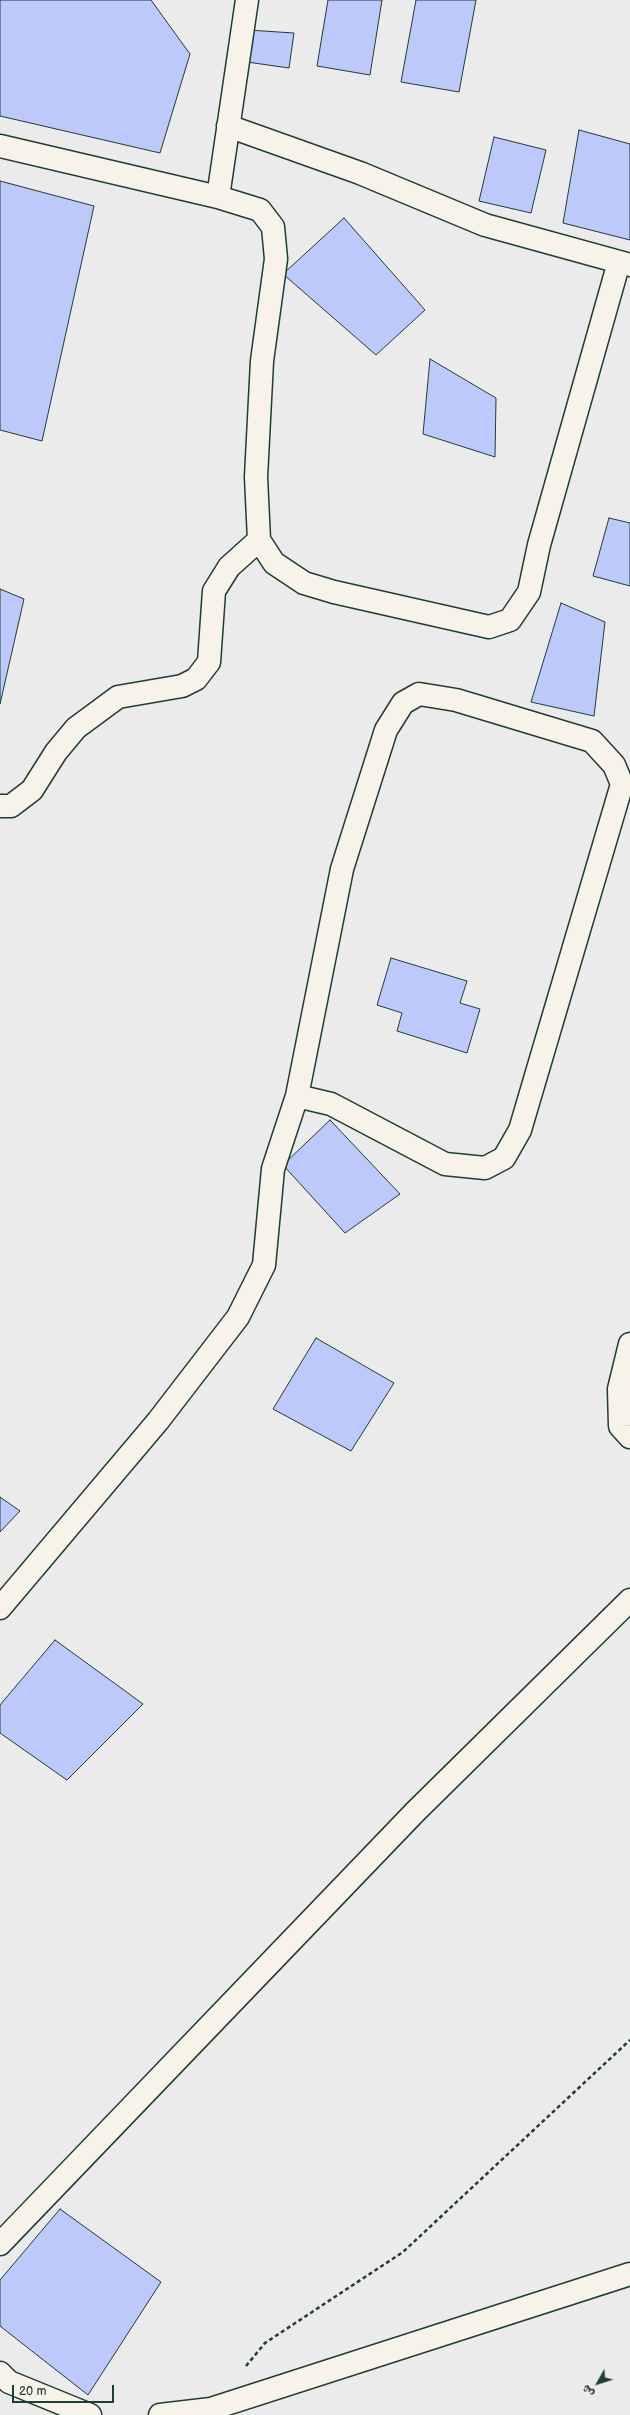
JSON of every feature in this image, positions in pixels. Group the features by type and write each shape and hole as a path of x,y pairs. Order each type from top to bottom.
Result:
{"street":[{"path":"218,197 247,0"},
{"path":"0,146 218,197 260,210 273,227 276,259 262,361 256,477 259,540 274,563 304,583 334,592 489,627 510,620 529,592 539,545 624,264 485,224 360,173 228,126"},
{"path":"0,806 12,806 32,790 56,752 76,728 118,697 182,686 196,679 209,662 214,591 229,567 259,540"},
{"path":"0,1608 158,1421 238,1317 264,1265 273,1169 297,1096 342,869 386,730 403,703 419,694 456,700 592,741 614,765 622,784 520,1130 504,1158 485,1168 445,1164 331,1104 297,1096"},
{"path":"630,1344 619,1389 620,1426 630,1437"},
{"path":"0,2244 415,1812 630,1600"},
{"path":"160,2415 211,2409 630,2274"},
{"path":"0,2374 9,2382 90,2415"}],"path":[{"path":"245,2367 265,2343 403,2252 630,2040"}],"building":[{"path":"0,0 151,0 190,54 160,153 0,116"},
{"path":"328,0 382,0 370,75 317,66"},
{"path":"416,0 476,0 459,92 401,82"},
{"path":"248,30 294,33 289,68 247,62"},
{"path":"579,130 630,144 630,240 563,223"},
{"path":"494,137 546,150 531,213 479,201"},
{"path":"0,181 94,206 42,441 0,430"},
{"path":"344,218 425,310 376,355 283,274"},
{"path":"430,359 496,398 495,457 423,434"},
{"path":"609,518 630,523 630,586 593,576"},
{"path":"0,589 24,599 0,704"},
{"path":"561,603 605,622 594,716 531,702"},
{"path":"391,958 467,981 460,1003 480,1009 467,1053 397,1031 402,1013 377,1005"},
{"path":"330,1120 400,1194 345,1233 283,1165"},
{"path":"316,1338 394,1383 351,1451 273,1409"},
{"path":"0,1497 20,1511 0,1532"},
{"path":"55,1640 143,1704 67,1780 0,1733 0,1705"},
{"path":"60,2209 161,2282 88,2395 0,2326 0,2280"}]}
